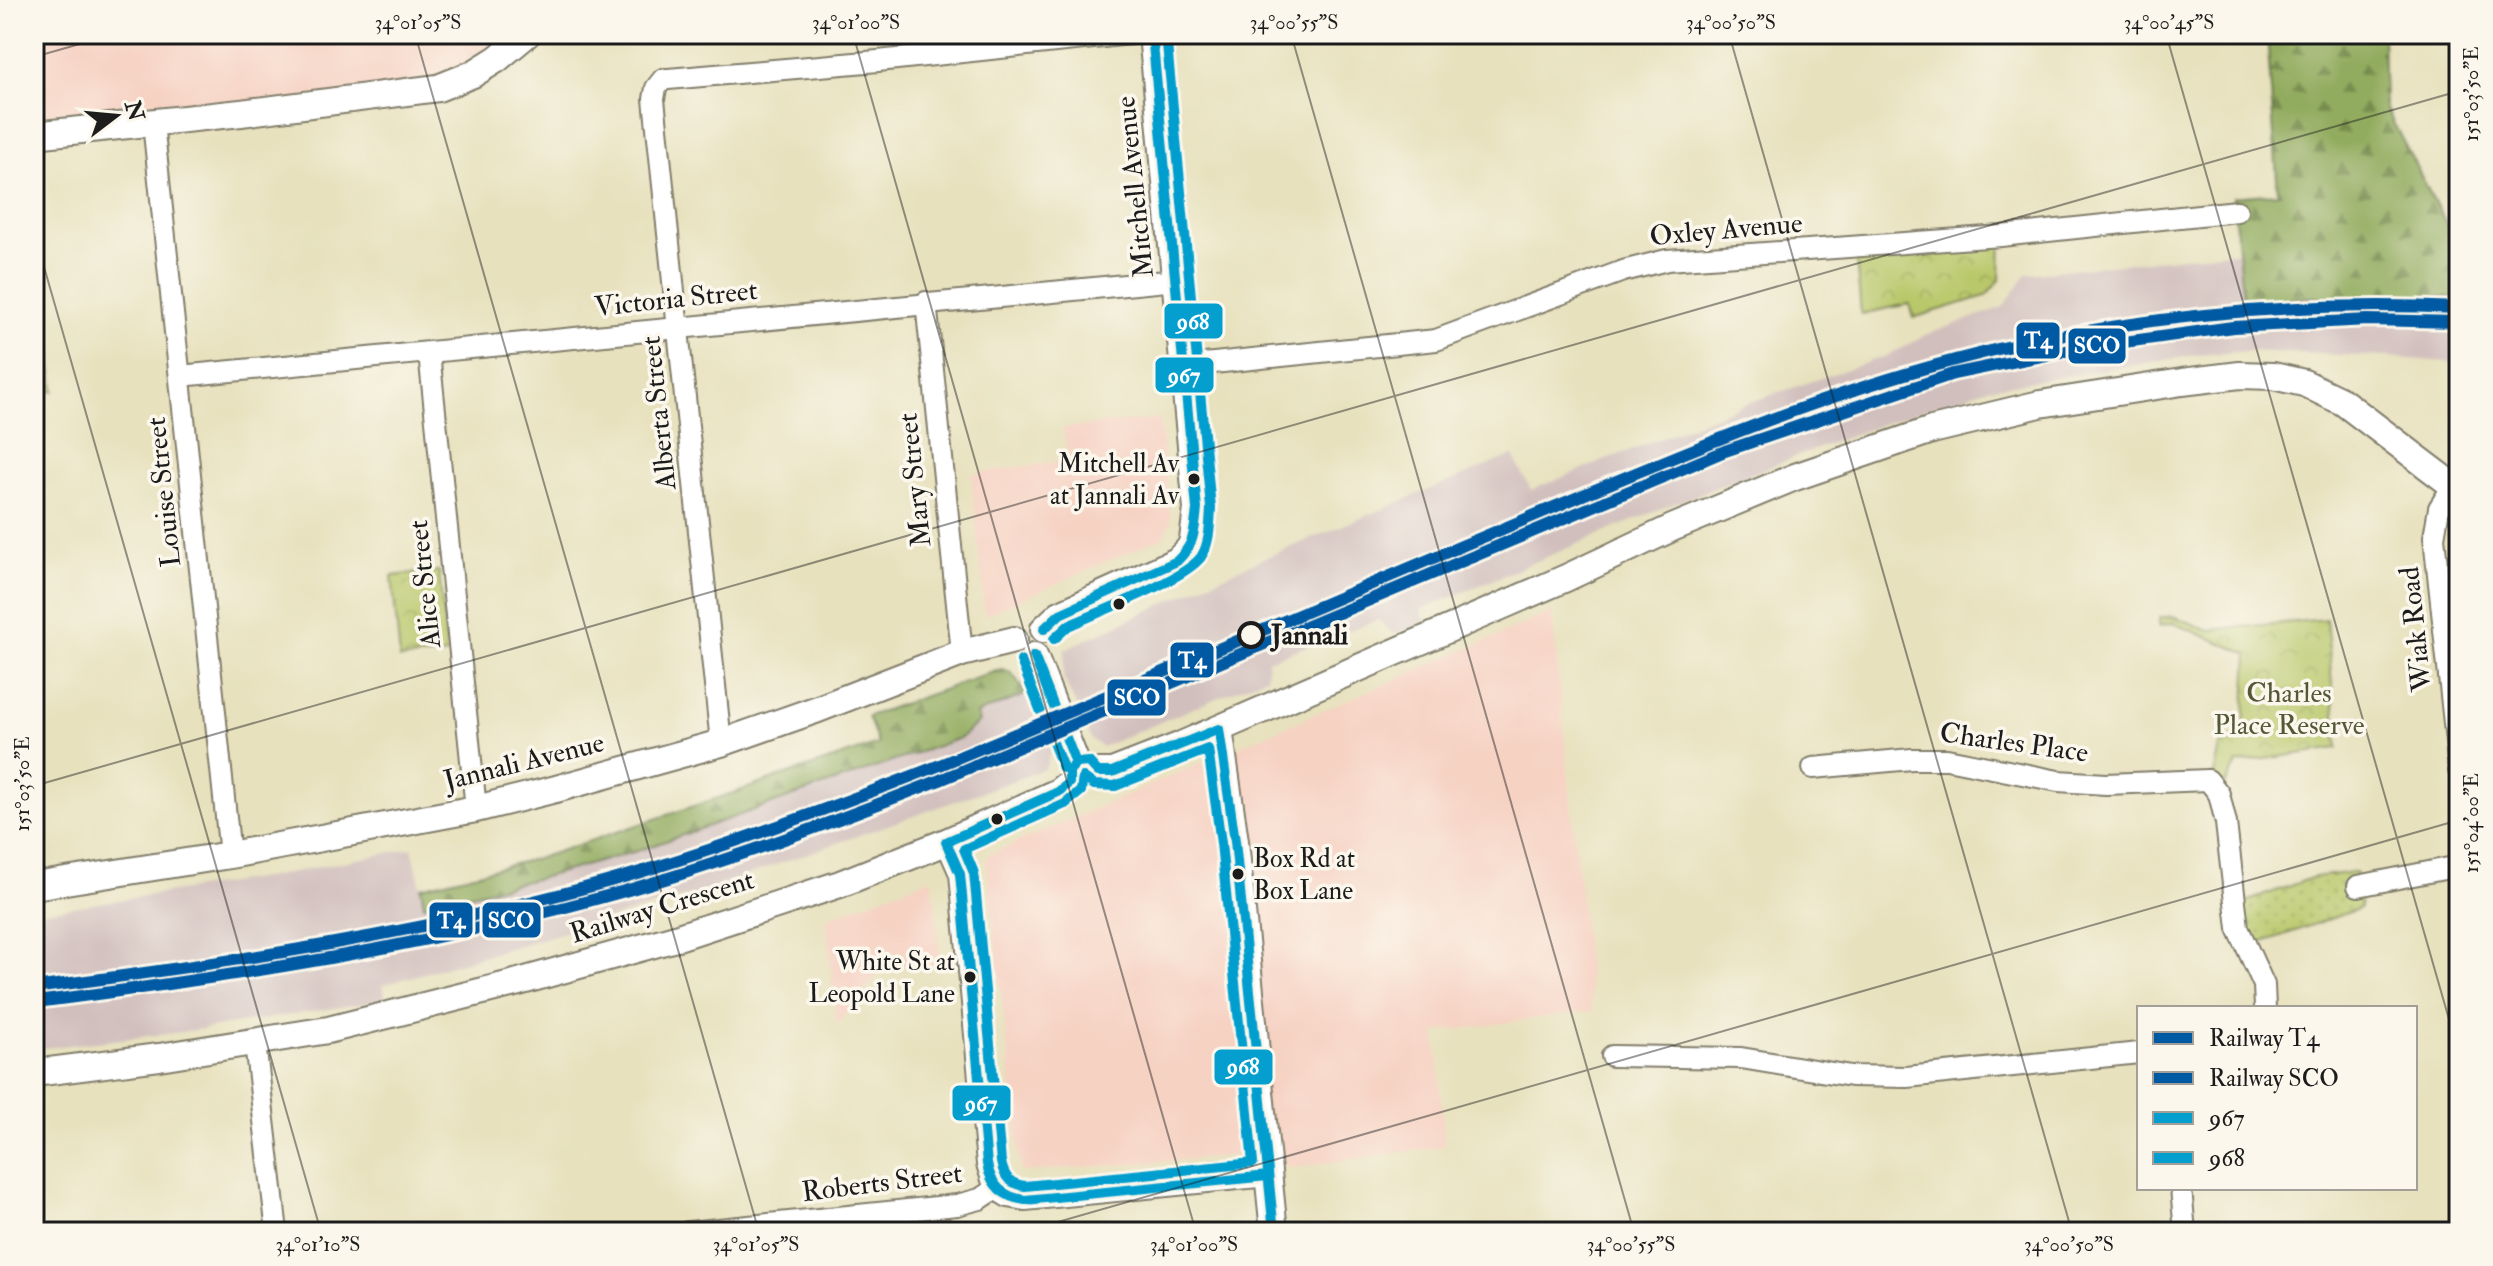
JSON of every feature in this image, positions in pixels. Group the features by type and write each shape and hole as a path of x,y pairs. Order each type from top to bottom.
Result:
{"street":[{"path":"34,135 438,88 473,74 527,34"},
{"name":"Alberta Street","path":"721,743 654,99 656,88 663,79 878,61 1131,34"},
{"name":"Mitchell Avenue","path":"1044,629 1060,614 1168,566 1190,548 1195,531 1197,509 1185,366 1152,34"},
{"name":"Louise Street","path":"153,123 230,855"},
{"name":"Oxley Avenue","path":"1185,366 1436,340 1623,271 1667,260 2001,236 2237,211"},
{"name":"Victoria Street","path":"180,376 1177,280"},
{"name":"Mary Street","path":"926,302 962,653"},
{"name":"Alice Street","path":"429,353 476,809"},
{"name":"Railway Crescent","path":"34,1073 255,1043 394,1015 672,939 840,884 946,842 1058,792 1078,766 1112,772 1219,729 1736,501 1873,448 1986,416 2089,394 2240,375 2273,376 2321,390 2343,402 2456,488"},
{"name":"Wiak Road","path":"2456,488 2439,508 2434,537 2459,770"},
{"name":"Jannali Avenue","path":"34,886 230,855 476,809 556,789 721,743 962,653 1024,648 1016,630 1024,624 1034,623 1044,629"},
{"path":"1024,648 1044,684 1078,766"},
{"path":"1219,729 1235,841 1274,1232"},
{"name":"Charles Place","path":"1813,768 1947,759 2058,781 2106,784 2208,780 2219,794 2226,823 2238,928 2264,985 2265,1006"},
{"path":"946,842 960,874 987,1164 995,1189"},
{"path":"2358,886 2459,866"},
{"path":"255,1043 277,1232"},
{"path":"1612,1056 1741,1058 1851,1076 1907,1077 2137,1053"},
{"name":"Roberts Street","path":"688,1232 957,1205 980,1199 995,1189 1008,1197 1025,1200 1268,1176"},
{"path":"2181,1190 2185,1232"}],"shaded area":[{"path":"34,34 530,34 473,74 34,135"},
{"path":"2334,241 2459,247 2459,363 2251,351 2196,355 1989,388 1874,427 1670,505 1421,610 1426,624 1394,634 1378,620 1268,660 1266,677 1102,747 1091,739 1063,677 1065,649 1250,564 1513,455 1531,490 1745,404 1889,355 1925,335 2003,307 2027,274"},
{"path":"1160,418 1171,521 1163,537 985,615 971,474 1068,460 1063,428"},
{"path":"1552,612 1592,1011 1436,1032 1445,1146 1295,1167 1233,1156 1021,1172 986,860 990,854"},
{"path":"996,670 1008,670 1015,677 1027,694 1052,748 1045,768 1026,776 691,895 383,985 386,1000 183,1032 34,1049 34,913 269,877 412,848 421,887 483,874 878,744 868,716"},
{"path":"932,878 941,962 882,969 836,1026 826,918"}],"green space":[{"path":"2267,34 2383,34 2385,107 2458,247 2459,297 2306,297 2243,302 2233,197 2278,193"},
{"path":"34,198 54,391 34,393"},
{"path":"2001,236 2000,280 1986,296 1913,318 1909,304 1861,314 1855,247"},
{"path":"439,571 447,654 400,659 392,576"},
{"name":"Charles Place Reserve","path":"2173,616 2209,630 2326,619 2338,748 2238,763 2219,794 2208,780 2215,772 2220,746 2244,728 2248,654 2173,623 2159,626 2159,618"},
{"path":"1002,669 1011,672 1027,694 976,714 979,722 960,738 637,851 424,905 421,887 542,857 878,744 868,716"},
{"path":"2355,872 2361,908 2246,948 2235,906 2314,877"}],"rail line":[{"name":"T4","path":"34,988 252,957 396,932 539,900 692,856 935,767 1710,443 1831,398 1955,360 2078,333 2205,315 2333,307 2459,308"},
{"name":"SCO","path":"36,1002 254,971 399,945 543,913 697,869 940,780 1725,451 1953,374 2081,348 2233,327 2368,320 2458,322"}],"transit line":[{"name":"967","path":"1044,629 1060,614 1177,561 1187,549 1194,531 1197,509 1152,34"},
{"name":"968","path":"1054,639 1068,626 1177,576 1201,557 1208,540 1211,508 1166,34"},
{"name":"967","path":"1034,656 1076,763"},
{"name":"968","path":"1021,661 1063,768"},
{"name":"967","path":"1268,1176 1025,1200 999,1189 987,1164 960,874 946,842 1058,792 1069,783 1069,771 1076,763 1089,762 1098,772 1112,772 1219,729 1235,841 1274,1232"},
{"name":"968","path":"1208,749 1221,843 1253,1163 1025,1186 1015,1184 1006,1176 1001,1162 974,873 964,849 1065,804 1081,791 1083,777 1094,785 1115,786 1208,749"}],"place":[{"name":"Mitchell Av at Jannali Av","path":"1194,479"},
{"name":"Jannali","path":"1251,635"},
{"name":"Box Rd at Box Lane","path":"1238,874"},
{"name":"White St at Leopold Lane","path":"970,977"}]}
